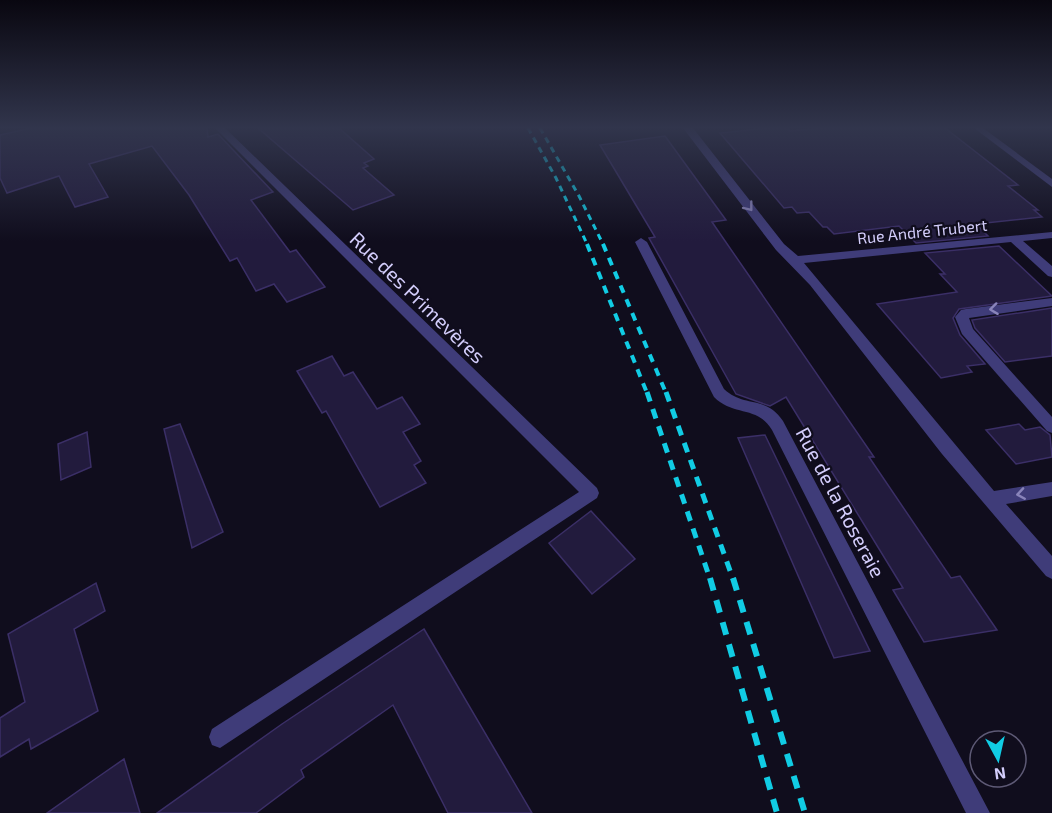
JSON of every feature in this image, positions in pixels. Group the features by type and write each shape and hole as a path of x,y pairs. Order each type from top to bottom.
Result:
{"street":[{"name":"Rue des Primevères","path":"220,737 591,493 259,166"},
{"path":"717,166 780,247 795,260 990,499 1052,570"},
{"path":"1028,166 1052,184"},
{"name":"Rue André Trubert","path":"795,260 1052,235"},
{"path":"1014,238 1052,273"},
{"name":"Rue de la Roseraie","path":"641,242 719,393 728,403 737,407 760,409 770,414 786,440 978,813"},
{"path":"1052,302 977,311 966,313 962,317 967,331 1052,427"},
{"path":"990,499 1052,489"}],"building":[{"path":"0,166 90,166 108,197 75,207 59,176 7,193 0,178"},
{"path":"167,166 248,166 273,192 251,200 290,252 296,250 325,287 287,302 274,284 256,291 237,258 230,261 189,195"},
{"path":"302,166 368,166 363,168 394,195 353,210"},
{"path":"613,166 687,166 726,220 712,222 874,457 869,457 951,578 960,576 997,630 924,642 893,590 903,588 786,397 770,406 736,394 649,238 655,237"},
{"path":"748,166 994,166 1018,185 1008,186 1038,210 1034,210 1042,217 976,224 988,236 916,243 899,226 834,234 827,227 823,227 809,212 797,213 792,207 784,208"},
{"path":"999,246 1052,296 959,309 953,318 960,335 985,364 967,366 972,372 941,378 877,304 957,292 940,274 945,274 925,253"},
{"path":"1052,308 1052,356 1005,362 975,328 972,320"},
{"path":"332,356 344,376 353,372 377,409 402,397 420,424 403,432 421,461 414,465 426,483 380,507 326,411 322,413 297,371"},
{"path":"180,424 223,532 192,548 164,429"},
{"path":"1019,424 1025,430 1040,427 1050,435 1052,457 1016,464 986,430"},
{"path":"87,432 91,467 61,480 58,444"},
{"path":"765,435 870,651 834,658 738,438"},
{"path":"591,511 635,559 592,594 549,543"},
{"path":"96,583 105,611 74,629 98,711 31,749 29,739 0,757 0,718 25,702 8,634"},
{"path":"424,629 532,813 448,813 393,705 301,770 304,777 256,813 157,813 282,724"},
{"path":"124,759 140,813 47,813 98,777"}],"railway":[{"path":"549,166 588,246"},
{"path":"562,166 603,244"},
{"path":"587,244 647,393"},
{"path":"603,244 666,393"},
{"path":"647,392 710,579"},
{"path":"666,392 733,579"},
{"path":"710,578 777,813"},
{"path":"733,578 805,813"}]}
